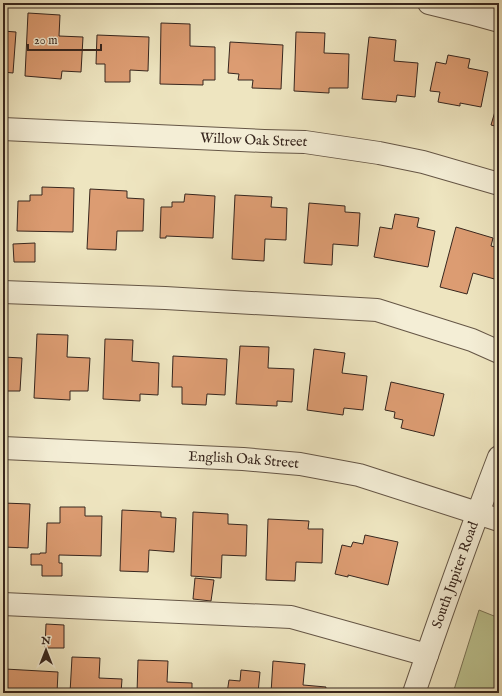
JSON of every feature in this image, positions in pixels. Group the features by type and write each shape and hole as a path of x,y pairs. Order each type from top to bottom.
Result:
{"street":[{"path":"429,3 499,21"},
{"name":"Willow Oak Street","path":"3,129 305,142 379,153 423,162 499,184"},
{"path":"3,292 165,298 377,310 472,340 499,352"},
{"name":"English Oak Street","path":"3,448 243,459 300,464 359,475 499,520"},
{"name":"South Jupiter Road","path":"414,693 499,457"},
{"path":"3,604 291,617 427,655"}],"green space":[{"path":"479,610 499,618 499,693 453,693"}],"building":[{"path":"28,13 60,15 59,36 83,37 81,72 62,71 61,79 25,76"},
{"path":"161,23 190,24 190,46 215,47 215,80 203,80 203,85 160,84"},
{"path":"3,31 16,32 13,73 3,72"},
{"path":"296,32 325,33 324,53 349,54 348,88 329,88 329,93 294,91"},
{"path":"97,35 149,37 148,71 130,70 130,82 105,82 105,64 96,64"},
{"path":"369,37 396,40 394,61 418,63 415,97 397,95 396,102 362,99"},
{"path":"230,42 283,45 281,89 252,88 253,80 238,80 239,74 228,73"},
{"path":"448,55 470,59 468,68 488,72 481,107 460,103 460,106 438,102 440,92 430,91 436,62 446,64"},
{"path":"499,98 499,127 491,125"},
{"path":"42,187 74,188 73,232 17,231 18,201 30,201 30,195 42,195"},
{"path":"90,189 127,191 127,198 144,199 143,231 117,231 116,250 87,249"},
{"path":"185,194 215,196 213,238 166,236 166,238 160,238 161,207 172,207 172,202 184,202"},
{"path":"235,195 272,197 271,207 287,208 286,240 265,239 264,261 232,259"},
{"path":"309,203 345,206 345,212 360,213 358,246 333,244 332,265 304,263"},
{"path":"395,214 419,218 417,227 435,231 428,267 374,257 380,227 392,229"},
{"path":"456,227 493,238 491,246 499,248 498,280 473,273 467,294 440,287"},
{"path":"35,243 35,262 14,262 13,244"},
{"path":"37,334 68,335 67,357 90,358 88,391 70,391 70,400 34,398"},
{"path":"105,339 133,340 132,361 159,363 158,395 140,394 140,401 103,399"},
{"path":"240,346 269,347 268,368 294,369 292,402 277,401 277,406 236,404"},
{"path":"314,349 345,353 342,373 367,376 363,410 344,408 343,415 307,410"},
{"path":"173,356 227,359 225,395 207,394 206,405 182,404 182,387 172,387"},
{"path":"3,357 22,358 20,391 3,391"},
{"path":"391,382 444,394 434,436 401,428 403,420 394,418 395,412 385,410"},
{"path":"3,503 30,504 28,548 3,547"},
{"path":"60,507 85,507 85,516 102,516 101,556 59,555 59,563 62,563 62,576 42,576 42,565 31,565 31,554 46,553 47,523 60,523"},
{"path":"122,510 161,512 161,517 176,518 174,552 149,550 148,572 120,571"},
{"path":"193,512 228,514 228,524 247,525 246,556 222,555 221,578 191,576"},
{"path":"268,519 309,521 308,529 323,529 322,563 296,562 295,581 266,580"},
{"path":"365,535 398,542 388,585 348,575 348,577 335,574 342,545 351,547 353,542 363,544"},
{"path":"195,578 214,580 211,601 193,599"},
{"path":"46,624 64,625 64,648 45,648"},
{"path":"72,657 100,658 99,678 122,679 121,693 70,693"},
{"path":"138,660 168,661 167,682 192,683 192,693 137,693"},
{"path":"273,661 305,664 303,685 326,687 325,693 271,693"},
{"path":"5,669 58,672 57,693 4,693"},
{"path":"241,670 260,672 258,693 227,693 229,680 240,681"}]}
